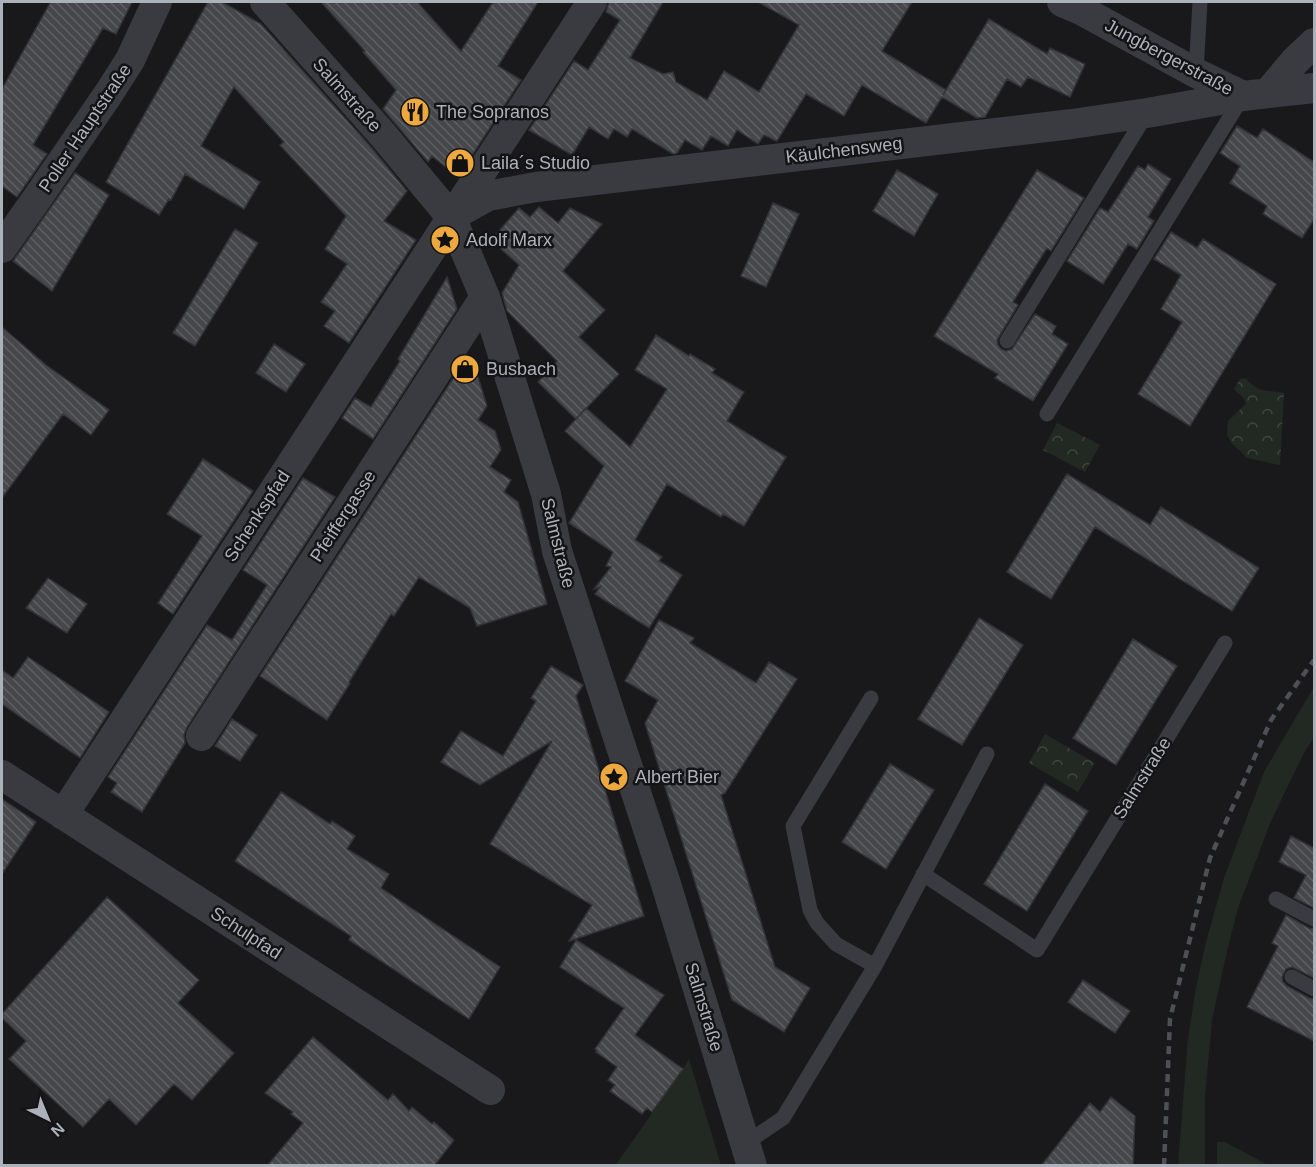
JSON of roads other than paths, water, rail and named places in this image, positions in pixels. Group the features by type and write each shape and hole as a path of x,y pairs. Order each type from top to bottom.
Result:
{"street":[{"name":"Poller Hauptstraße","path":"2,248 130,60 157,2"},
{"name":"Salmstraße","path":"265,2 383,135 451,217 485,297 546,494 557,551 666,884 749,1154"},
{"name":"Schenkspfad","path":"63,815 592,2"},
{"name":"Jungbergerstraße","path":"1062,2 1083,11 1196,73 1256,95"},
{"path":"1256,95 1314,43"},
{"name":"Käulchensweg","path":"451,217 488,196 536,187 1072,124 1314,88"},
{"name":"Pfeiffergasse","path":"201,736 485,297"},
{"name":"Schulpfad","path":"2,775 490,1090"}],"lane":[{"path":"1196,73 1200,2"},
{"path":"1047,414 1256,95"},
{"path":"1007,341 1147,113"},
{"name":"Salmstraße","path":"923,874 1037,950 1226,643"},
{"path":"871,698 793,826 810,910 817,923 836,944 875,966"},
{"name":"Salmstraße","path":"749,1154 783,1118 875,966 987,754"},
{"path":"1276,899 1314,919"},
{"path":"1292,977 1314,989"}],"railway":[{"path":"1164,1166 1170,1019 1210,858 1271,720 1314,660"}],"place":[{"name":"The Sopranos","path":"415,112"},
{"name":"Laila´s Studio","path":"460,163"},
{"name":"Adolf Marx","path":"445,240"},
{"name":"Busbach","path":"465,369"},
{"name":"Albert Bier","path":"614,777"}]}
